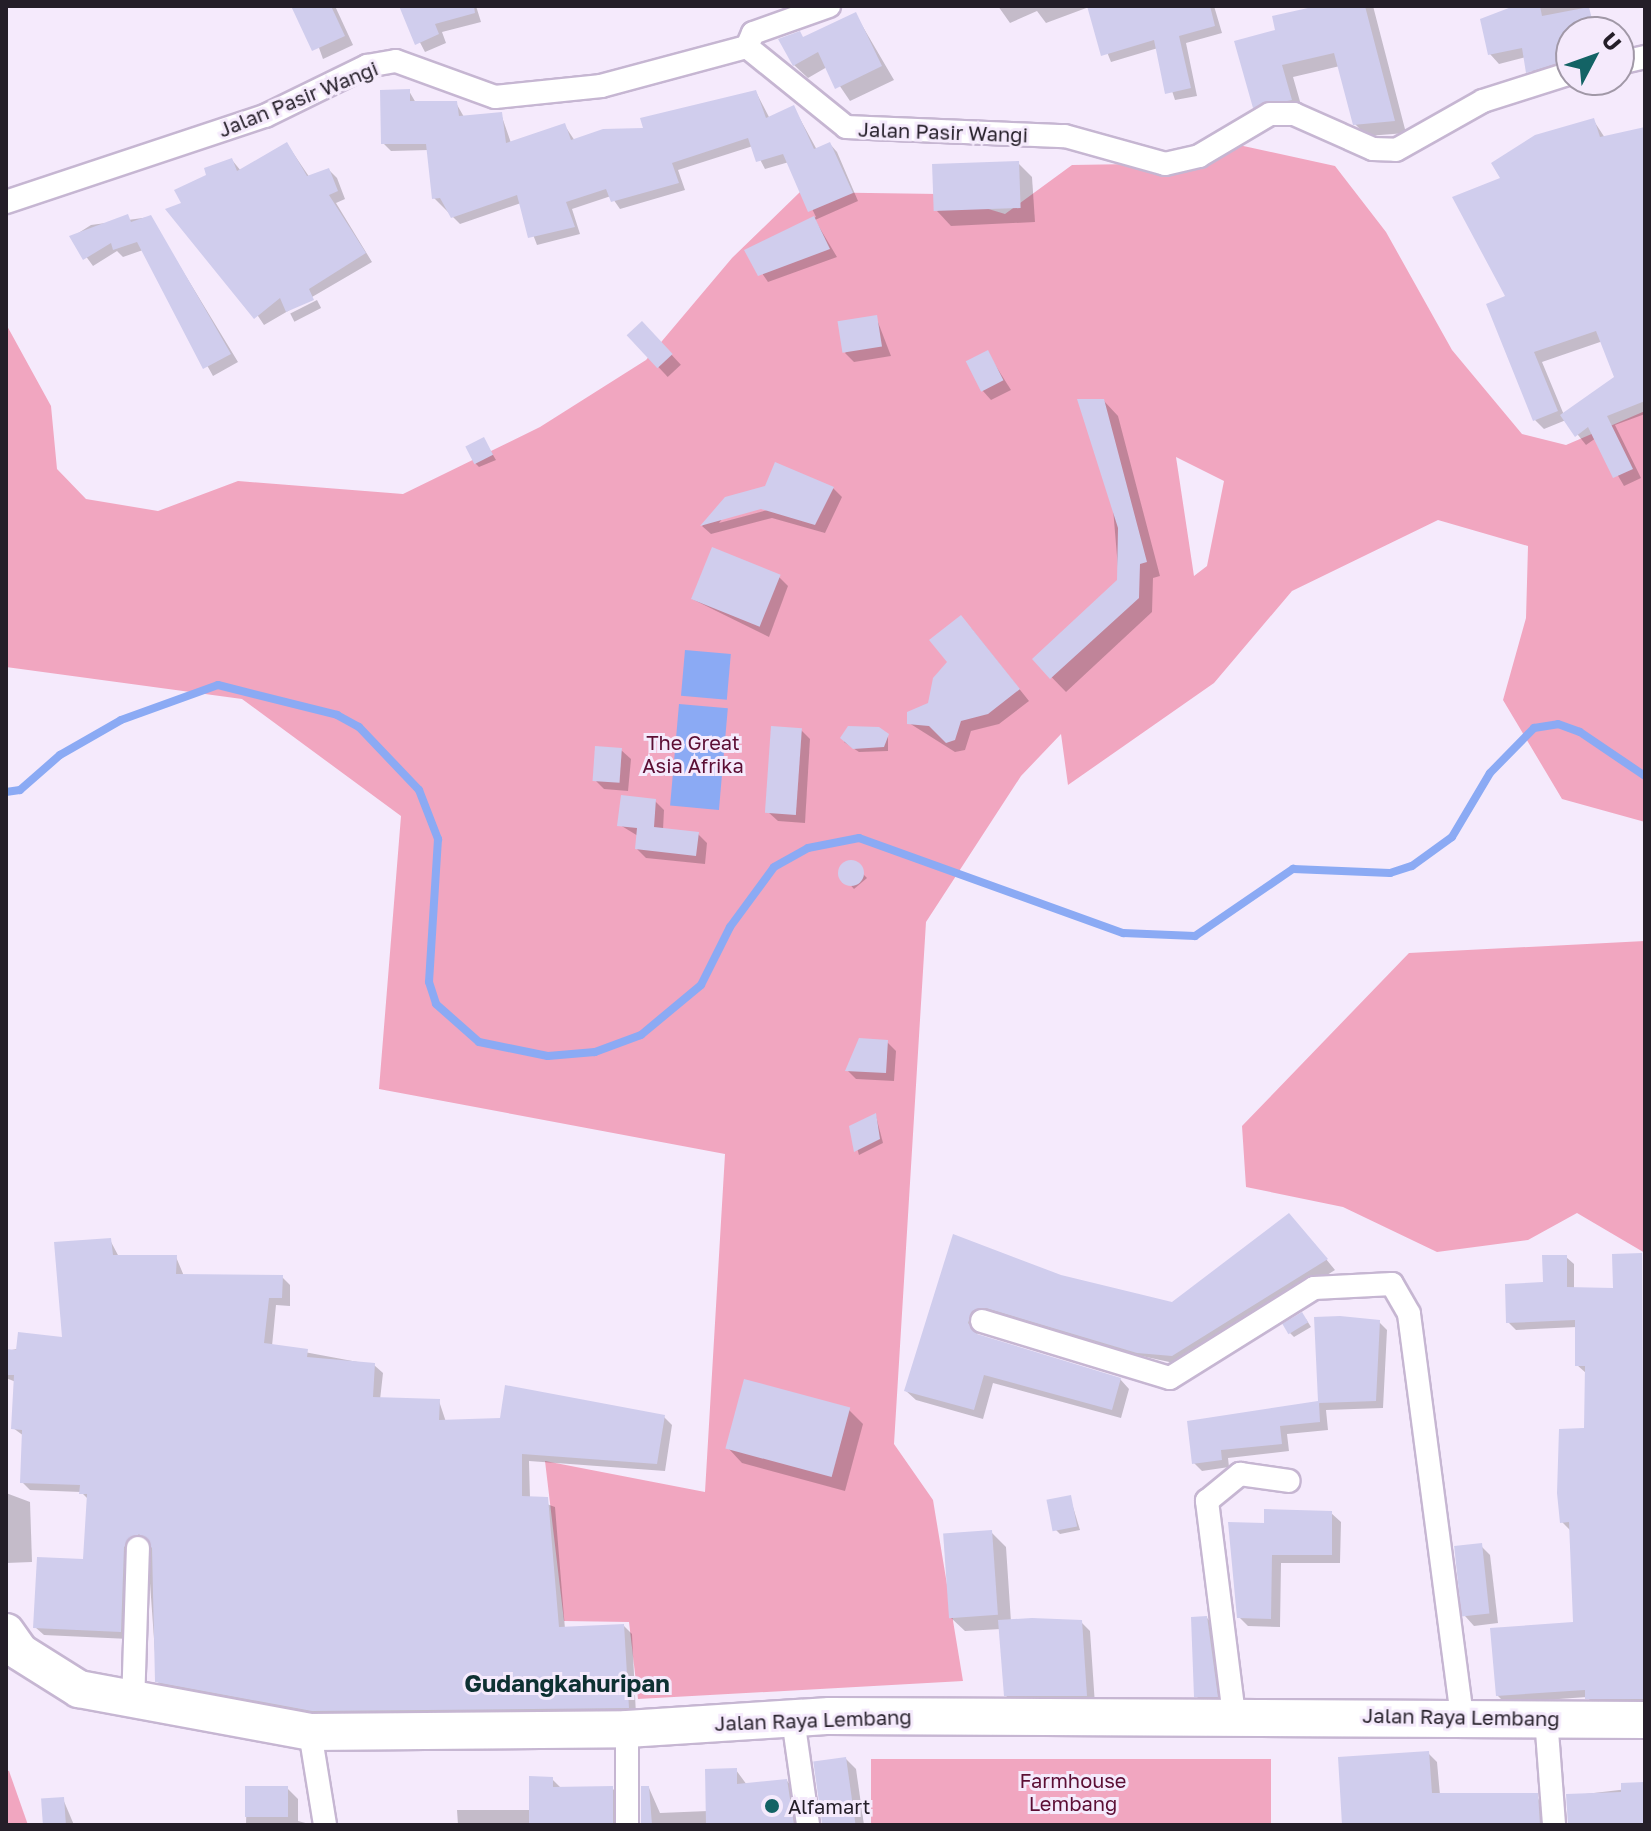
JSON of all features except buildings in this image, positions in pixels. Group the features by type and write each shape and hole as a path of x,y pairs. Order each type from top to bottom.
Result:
{"main road":[{"name":"Jalan Raya Lembang","path":"7,1637 79,1689 133,1705 310,1732 627,1729 793,1719 1234,1715 1645,1720"}],"street":[{"path":"747,47 753,33 829,6"},
{"name":"Jalan Pasir Wangi","path":"6,202 265,116 367,66 396,61 495,97 601,86 747,47 846,127 1065,136 1165,164 1199,156 1270,114 1294,114 1373,149 1396,150 1483,101 1555,78"},
{"path":"982,1321 1170,1378 1314,1288 1392,1284 1409,1314 1462,1717"},
{"path":"1234,1715 1207,1501 1240,1474 1289,1481"},
{"path":"133,1705 138,1548"},
{"path":"1546,1718 1554,1825"},
{"path":"793,1719 808,1825"},
{"path":"627,1729 627,1825"},
{"path":"310,1732 325,1825"}],"green space":[{"name":"The Great Asia Afrika","path":"1225,142 1335,166 1386,232 1452,350 1522,434 1566,445 1645,411 1645,822 1562,799 1503,700 1526,618 1528,546 1438,520 1292,591 1214,683 1068,785 1061,734 1021,776 926,922 894,1444 933,1500 963,1681 638,1699 629,1622 564,1621 545,1461 705,1492 725,1154 379,1089 401,816 242,699 6,667 6,324 51,406 57,469 86,499 158,511 238,481 403,494 540,427 646,360 732,258 800,192 939,194 1005,214 1072,165 1132,164","holes":["1176,457 1224,481 1207,566 1194,576"]},
{"path":"1645,941 1645,1253 1577,1213 1528,1240 1437,1252 1343,1207 1246,1187 1242,1126 1409,953"},
{"name":"Farmhouse Lembang","path":"871,1759 1271,1759 1271,1825 871,1825"},
{"path":"6,1770 9,1771 28,1825 6,1825"}],"water":[{"path":"685,650 731,654 727,700 681,696"},
{"path":"679,704 728,708 719,810 670,806"}],"waterway":[{"path":"6,792 20,790 60,755 121,720 218,685 337,715 359,727 419,790 438,839 429,982 436,1004 479,1042 548,1056 595,1052 641,1035 701,985 730,927 774,867 808,848 859,838 1123,933 1195,936 1293,869 1390,873 1412,866 1452,837 1490,773 1534,728 1558,724 1580,732 1645,776"}],"place":[{"name":"Alfamart","path":"772,1806"}],"district":[{"name":"Gudangkahuripan","path":"567,1683"}]}
